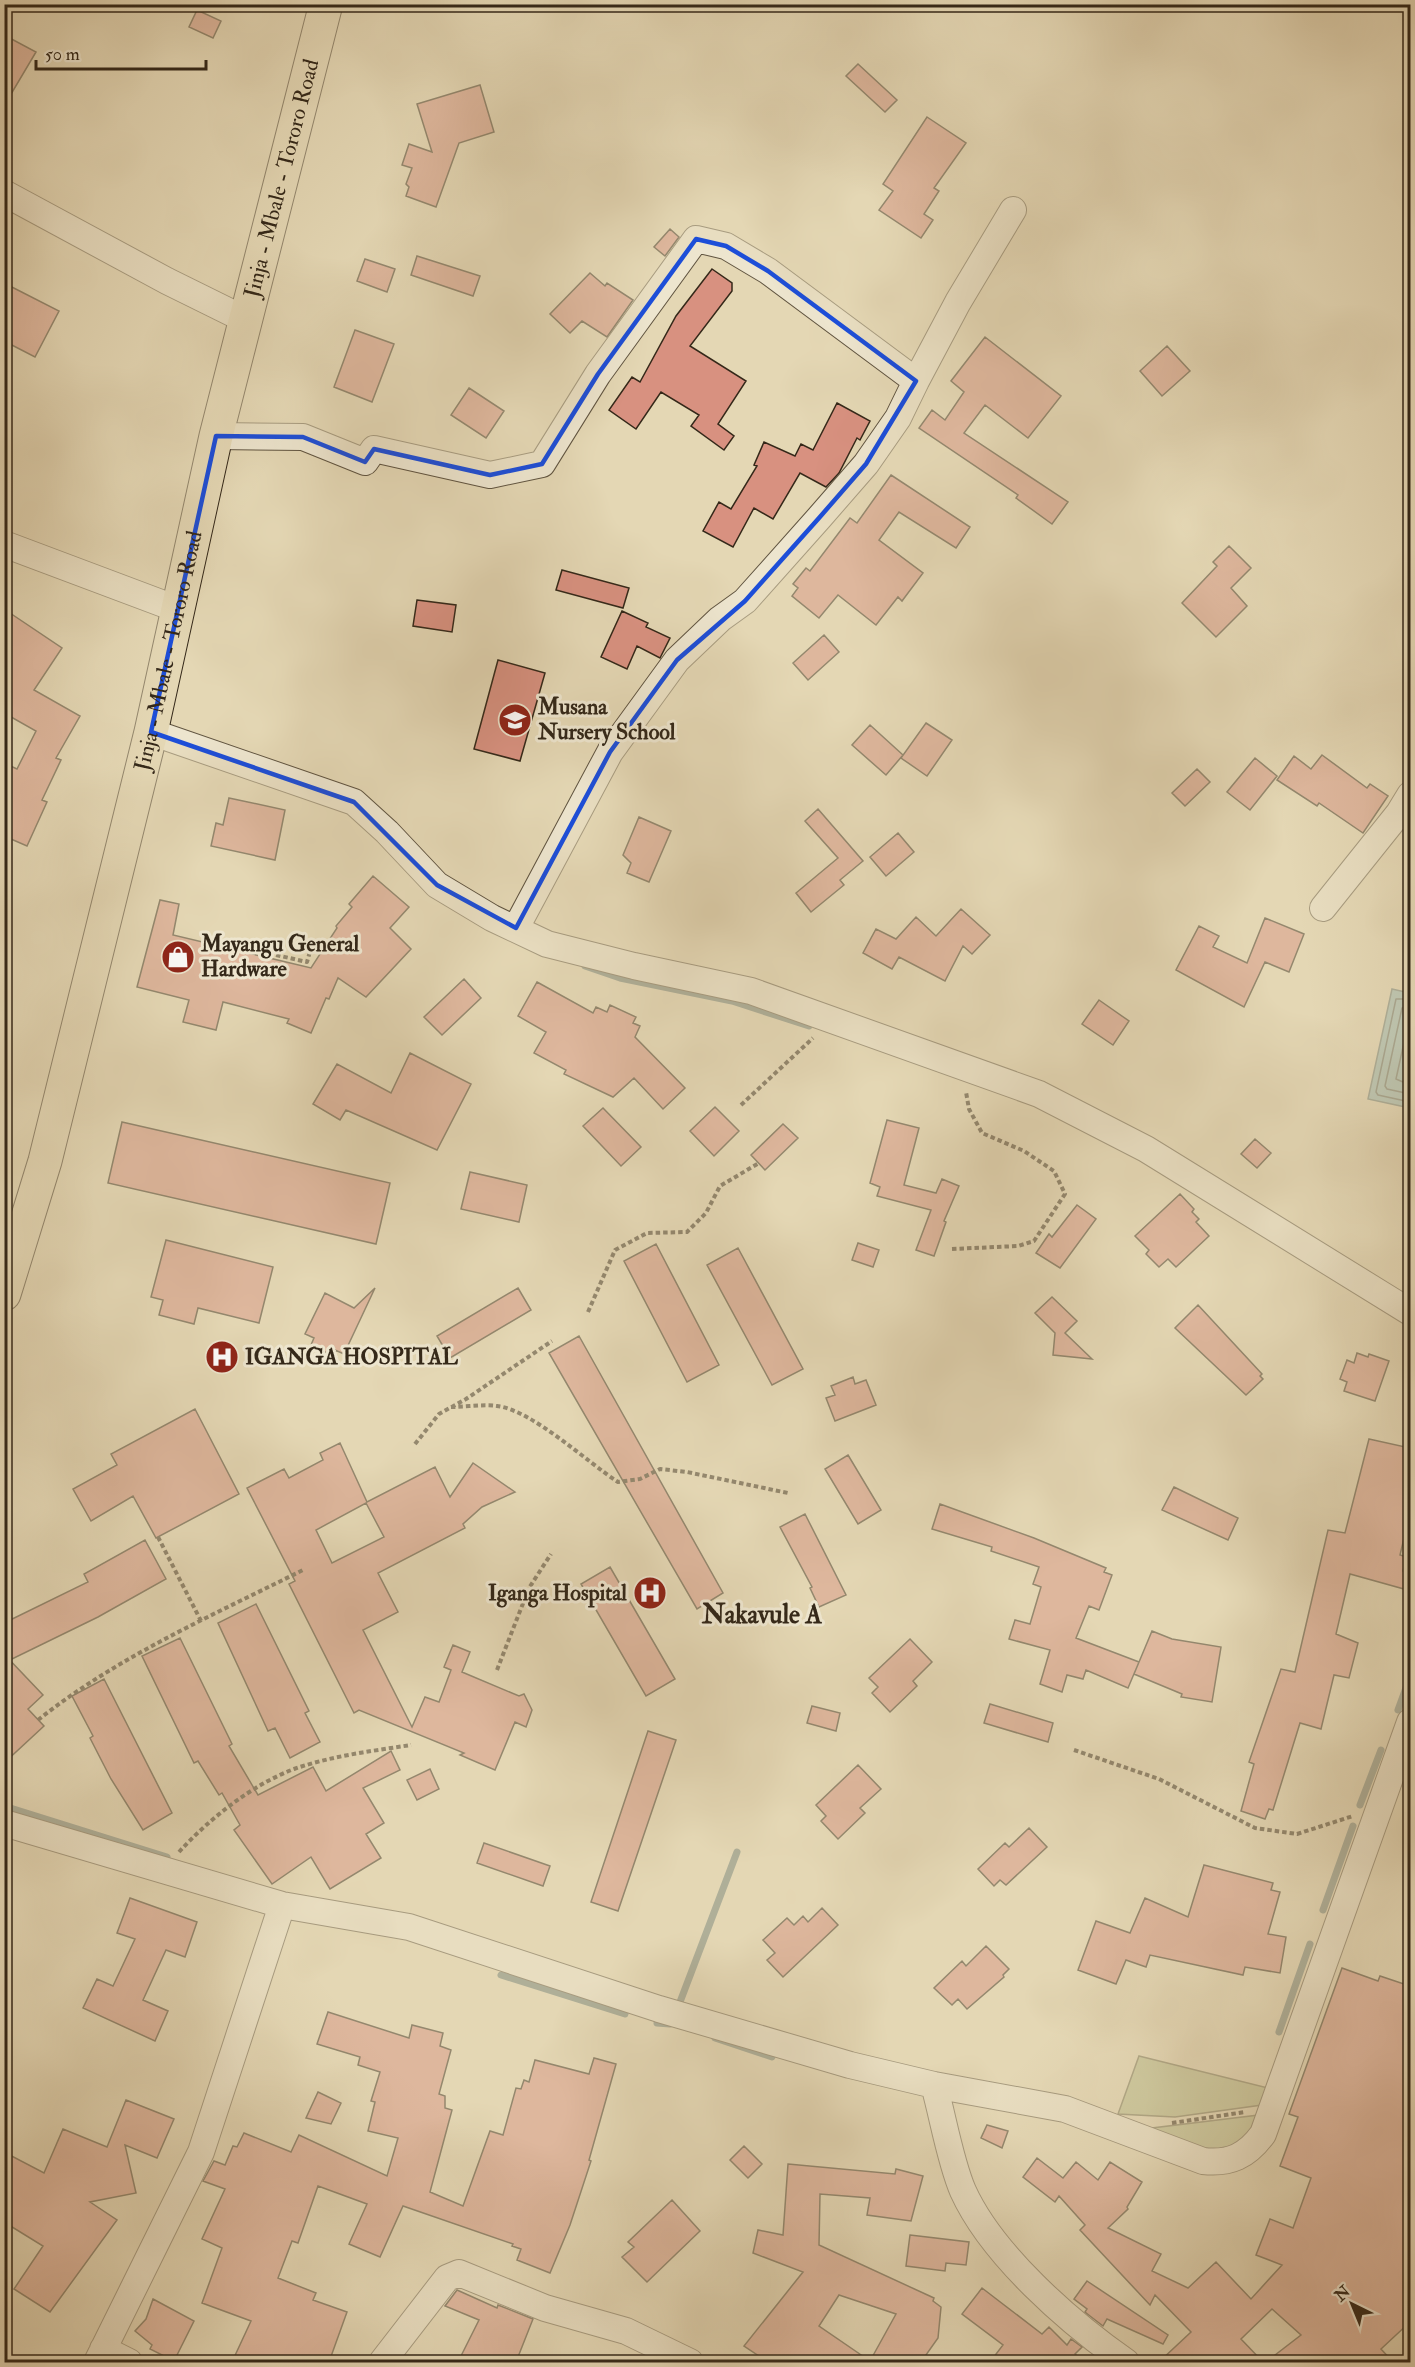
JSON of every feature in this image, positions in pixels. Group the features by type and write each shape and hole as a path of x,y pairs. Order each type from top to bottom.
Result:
{"main road":[{"name":"Jinja - Mbale - Tororo Road","path":"6,1284 45,1161 151,732 216,436 326,4"}],"street":[{"path":"4,193 246,321"},
{"path":"516,928 610,752 677,660 720,619 746,601 866,464 898,417 958,302 1013,210"},
{"path":"216,436 303,437 365,462 374,449 490,475 542,464 598,374 696,239 726,246 768,271 916,381"},
{"path":"4,544 177,609"},
{"path":"151,732 354,802 387,832 436,885 492,918 547,944 634,966 751,991 1039,1094 1146,1149 1410,1312"},
{"path":"1323,908 1399,813 1410,795"},
{"path":"4,1822 282,1905 409,1927 660,2009 850,2065 934,2085 1065,2109 1203,2161 1220,2163 1251,2150 1263,2134 1410,1722"},
{"path":"129,2362 100,2356 201,2152 282,1905"},
{"path":"934,2085 962,2190 987,2234 1052,2303 1126,2362"},
{"path":"382,2362 433,2294 447,2278 459,2273 545,2308 626,2331 690,2362"}],"path":[{"path":"276,955 307,962 311,948"},
{"path":"741,1105 832,1019"},
{"path":"952,1249 1018,1246 1034,1241 1065,1194 1054,1171 1023,1151 982,1133 969,1109 961,1065"},
{"path":"588,1312 615,1250 647,1233 687,1232 706,1213 720,1186 759,1163"},
{"path":"415,1444 439,1414 552,1341"},
{"path":"451,1407 499,1406 543,1426 588,1463 618,1482 640,1479 660,1469 687,1472 788,1493"},
{"path":"158,1537 201,1621"},
{"path":"497,1670 529,1588 551,1554"},
{"path":"38,1720 74,1691 201,1621 303,1570"},
{"path":"166,1869 181,1850 242,1797 293,1770 348,1755 411,1745"},
{"path":"1074,1750 1158,1779 1255,1828 1297,1834 1379,1807"},
{"path":"1166,2122 1259,2110 1277,2100"}],"highlighted area":[{"path":"696,239 726,246 768,271 916,381 866,464 745,601 677,660 610,752 516,928 437,885 354,802 151,732 216,436 303,437 365,462 374,449 490,475 542,464 598,374"}],"green space":[{"path":"1139,2056 1268,2088 1262,2105 1175,2117 1118,2114"},
{"path":"1259,2115 1242,2144 1207,2156 1144,2129"}],"water":[{"path":"1392,989 1410,993 1410,1108 1368,1099"}],"building":[{"path":"197,10 221,21 213,38 189,27"},
{"path":"4,35 36,52 4,106"},
{"path":"858,64 897,100 885,112 846,76"},
{"path":"480,85 494,132 459,143 436,207 406,196 409,187 406,184 412,168 402,165 409,144 432,152 417,104"},
{"path":"927,117 966,143 934,188 939,191 924,214 933,220 921,238 879,210 893,191 883,184"},
{"path":"670,229 679,237 665,256 654,247"},
{"path":"417,256 480,276 473,296 411,275"},
{"path":"365,259 395,269 387,292 357,281"},
{"path":"712,269 732,283 732,291 690,346 746,381 718,424 734,436 724,450 691,426 699,415 661,392 636,429 609,410 632,377 640,382 676,316"},
{"path":"590,273 605,286 607,283 633,300 607,337 582,321 570,333 550,314"},
{"path":"4,283 59,311 35,357 4,341"},
{"path":"355,330 394,344 372,402 334,387"},
{"path":"985,337 1061,396 1028,438 985,405 964,433 1068,502 1052,524 1016,498 1018,495 919,428 932,410 945,420 964,392 951,381"},
{"path":"1167,346 1190,371 1162,396 1140,371"},
{"path":"469,388 504,411 486,438 451,415"},
{"path":"837,403 870,421 860,440 857,438 839,473 826,487 800,473 773,519 754,508 733,547 703,531 719,502 731,509 757,466 754,465 764,442 795,456 801,444 813,450"},
{"path":"891,475 970,527 956,548 899,512 879,540 923,573 902,601 898,597 876,625 838,595 819,618 792,596 798,588 793,584 806,568 810,571 850,518 857,523"},
{"path":"1229,546 1251,568 1231,588 1247,606 1216,637 1182,603 1217,566 1213,562"},
{"path":"562,570 629,588 623,608 556,590"},
{"path":"417,600 456,605 452,632 413,626"},
{"path":"4,609 62,648 34,690 80,716 56,758 61,760 42,800 47,802 27,846 4,836 4,763 17,769 36,731 4,713"},
{"path":"622,611 648,623 646,627 670,638 660,658 637,646 627,669 601,657"},
{"path":"824,635 839,652 808,680 793,663"},
{"path":"498,660 545,673 520,761 474,749"},
{"path":"926,723 952,740 927,776 901,758"},
{"path":"870,725 903,755 886,775 852,745"},
{"path":"1322,755 1367,788 1370,784 1388,796 1363,833 1319,803 1317,806 1277,780 1294,756 1311,769"},
{"path":"1255,758 1277,776 1250,810 1227,792"},
{"path":"1197,769 1210,782 1185,806 1172,793"},
{"path":"229,798 285,810 275,860 211,846 216,823 223,825"},
{"path":"818,809 863,861 840,880 844,885 811,912 796,893 838,858 805,821"},
{"path":"639,817 671,831 649,882 627,873 631,863 623,855"},
{"path":"898,833 914,852 886,876 870,857"},
{"path":"373,876 409,907 390,928 411,949 366,997 338,978 329,999 326,998 311,1033 287,1023 289,1019 223,1002 216,1030 183,1022 189,1000 137,987 160,900 179,904 173,935 311,968 337,928 336,926 352,907 349,904"},
{"path":"961,909 990,935 972,954 963,946 945,981 899,957 892,969 863,953 876,929 896,939 916,917 936,936"},
{"path":"1265,918 1304,934 1289,972 1265,962 1244,1007 1176,970 1199,926 1219,936 1213,947 1247,963"},
{"path":"464,979 481,998 442,1035 424,1017"},
{"path":"537,982 593,1013 596,1007 607,1012 610,1005 636,1017 633,1023 640,1026 635,1037 685,1088 663,1109 634,1078 613,1097 564,1074 566,1070 534,1053 546,1032 518,1016"},
{"path":"1099,1000 1129,1021 1113,1045 1082,1024"},
{"path":"410,1053 471,1084 437,1150 346,1110 340,1120 313,1104 337,1064 391,1093"},
{"path":"715,1107 739,1131 714,1156 690,1131"},
{"path":"603,1108 641,1147 621,1166 583,1126"},
{"path":"887,1120 919,1128 904,1185 936,1193 942,1179 959,1186 944,1221 946,1222 934,1256 916,1250 931,1210 877,1196 880,1187 870,1183"},
{"path":"122,1122 390,1183 376,1244 108,1183"},
{"path":"783,1124 798,1138 765,1170 751,1155"},
{"path":"1255,1139 1271,1153 1257,1168 1241,1154"},
{"path":"470,1172 527,1185 519,1222 461,1209"},
{"path":"1180,1194 1194,1209 1192,1212 1199,1219 1196,1222 1209,1236 1176,1267 1168,1259 1159,1267 1146,1254 1149,1250 1135,1236"},
{"path":"1077,1205 1096,1219 1060,1268 1036,1253 1049,1234 1052,1237"},
{"path":"166,1240 273,1267 259,1323 198,1308 194,1324 159,1315 163,1300 151,1297"},
{"path":"858,1243 879,1250 873,1267 852,1260"},
{"path":"656,1244 719,1365 687,1382 624,1261"},
{"path":"738,1248 803,1369 772,1385 707,1265"},
{"path":"375,1288 344,1354 335,1350 333,1356 311,1345 314,1338 305,1334 325,1293 354,1308"},
{"path":"518,1288 531,1310 450,1358 437,1336"},
{"path":"1052,1297 1077,1321 1065,1333 1092,1359 1053,1355 1055,1333 1035,1313"},
{"path":"1198,1305 1262,1374 1260,1376 1263,1379 1246,1395 1175,1328"},
{"path":"579,1336 723,1593 697,1609 549,1353"},
{"path":"1357,1353 1368,1357 1369,1354 1389,1361 1375,1401 1344,1391 1347,1382 1340,1379 1347,1360 1354,1363"},
{"path":"853,1377 855,1384 866,1380 876,1405 835,1421 826,1398 835,1395 831,1386"},
{"path":"195,1409 239,1494 156,1538 133,1496 91,1521 73,1489 117,1465 111,1454"},
{"path":"1369,1439 1410,1448 1410,1513 1400,1555 1407,1557 1403,1571 1409,1572 1404,1589 1350,1574 1336,1634 1358,1643 1349,1678 1334,1675 1321,1729 1300,1723 1273,1810 1269,1809 1265,1819 1241,1811 1254,1764 1249,1762 1281,1669 1295,1672 1328,1530 1345,1533"},
{"path":"340,1443 367,1502 435,1467 450,1497 473,1463 515,1492 482,1507 463,1524 465,1528 378,1573 398,1612 363,1630 412,1727 425,1697 439,1702 451,1670 444,1667 453,1645 470,1652 462,1672 519,1696 524,1694 532,1710 526,1727 515,1722 495,1770 460,1755 464,1753 359,1710 354,1713 289,1584 295,1581 247,1488 284,1469 289,1478 323,1460 320,1453","holes":["366,1503 384,1537 332,1563 316,1530"]},
{"path":"848,1455 881,1510 858,1524 825,1469"},
{"path":"1174,1487 1238,1518 1228,1540 1162,1510"},
{"path":"940,1504 1034,1538 1106,1568 1104,1572 1112,1575 1099,1610 1089,1606 1076,1638 1139,1662 1128,1688 1086,1670 1083,1679 1067,1675 1062,1692 1040,1684 1050,1650 1009,1639 1015,1620 1030,1624 1041,1587 1033,1584 1039,1567 991,1551 992,1547 932,1529"},
{"path":"805,1514 846,1595 819,1607 810,1588 812,1587 780,1527"},
{"path":"145,1540 166,1579 98,1617 12,1659 4,1644 4,1623 88,1582 84,1574"},
{"path":"610,1567 675,1679 646,1696 581,1584"},
{"path":"256,1604 309,1711 305,1713 320,1742 290,1758 275,1728 268,1731 218,1623"},
{"path":"1152,1631 1172,1639 1221,1647 1212,1702 1181,1697 1182,1694 1134,1674"},
{"path":"180,1638 232,1744 229,1746 258,1795 313,1767 326,1791 391,1751 400,1770 363,1788 384,1823 366,1834 381,1858 330,1889 311,1857 272,1884 234,1830 240,1825 222,1793 219,1795 198,1761 194,1763 142,1656"},
{"path":"910,1639 932,1662 913,1681 917,1686 890,1712 872,1693 878,1687 869,1678"},
{"path":"4,1654 43,1695 28,1709 44,1726 4,1763"},
{"path":"104,1679 172,1813 143,1830 111,1779 90,1738 93,1736 72,1696"},
{"path":"990,1704 1053,1723 1048,1742 984,1723"},
{"path":"812,1706 840,1713 836,1731 807,1723"},
{"path":"648,1731 676,1740 618,1911 591,1902"},
{"path":"858,1765 881,1789 860,1808 865,1813 838,1839 821,1821 826,1816 816,1805"},
{"path":"430,1769 439,1789 417,1800 407,1780"},
{"path":"1029,1828 1047,1847 1006,1885 1000,1880 994,1886 978,1869 1005,1843 1009,1847"},
{"path":"484,1843 550,1866 543,1886 477,1863"},
{"path":"1204,1865 1273,1883 1271,1890 1280,1892 1268,1934 1286,1937 1280,1973 1245,1967 1243,1975 1150,1955 1146,1967 1126,1960 1116,1984 1078,1970 1096,1921 1130,1933 1145,1898 1188,1917"},
{"path":"130,1898 197,1922 185,1957 166,1950 143,2000 168,2011 155,2041 83,2008 97,1979 113,1986 135,1939 117,1933"},
{"path":"822,1908 838,1925 783,1977 767,1960 775,1953 763,1940 787,1918 794,1925 803,1916 808,1922"},
{"path":"986,1946 1009,1969 1003,1975 1004,1977 967,2009 958,1999 952,2005 934,1988 962,1961 966,1966"},
{"path":"1342,1968 1378,1981 1380,1976 1410,1986 1410,2005 1405,2023 1410,2025 1410,2322 1381,2349 1393,2362 1266,2362 1301,2335 1272,2309 1241,2339 1263,2362 1159,2362 1191,2332 1155,2295 1150,2305 1080,2230 1085,2225 1059,2196 1055,2202 1023,2177 1037,2158 1063,2178 1076,2162 1098,2180 1110,2162 1142,2182 1127,2207 1128,2209 1108,2228 1161,2254 1152,2271 1188,2288 1216,2262 1251,2299 1282,2265 1256,2255 1270,2219 1293,2228 1311,2178 1280,2166 1298,2117 1289,2114"},
{"path":"328,2012 409,2038 412,2025 443,2033 440,2046 451,2050 439,2094 445,2096 445,2108 452,2110 430,2192 463,2206 490,2131 503,2135 516,2088 521,2089 524,2080 529,2082 535,2060 589,2074 594,2058 616,2064 589,2160 591,2161 570,2225 550,2273 517,2260 521,2249 512,2246 513,2244 403,2206 380,2257 349,2244 367,2204 318,2186 298,2243 292,2241 278,2278 316,2293 313,2300 347,2312 329,2362 232,2362 251,2321 202,2303 222,2248 202,2239 225,2189 203,2181 214,2161 225,2165 233,2146 237,2147 244,2133 291,2152 299,2135 387,2176 398,2138 368,2131 375,2102 371,2101 380,2072 358,2065 360,2057 317,2044"},
{"path":"318,2092 341,2103 331,2124 306,2118"},
{"path":"126,2100 174,2119 157,2158 125,2145 136,2193 90,2202 117,2220 50,2312 14,2289 43,2246 4,2222 4,2152 44,2173 63,2129 107,2147"},
{"path":"987,2125 1008,2131 1002,2148 981,2138"},
{"path":"744,2146 762,2164 748,2178 730,2160"},
{"path":"788,2164 895,2174 896,2169 923,2176 911,2221 867,2215 870,2198 820,2194 819,2245 934,2298 933,2301 941,2307 938,2338 921,2362 768,2362 744,2346 803,2272 753,2253 758,2230 783,2235","holes":["839,2295 896,2314 870,2361 819,2326"]},
{"path":"672,2200 700,2231 647,2282 622,2257 634,2247 628,2242"},
{"path":"910,2235 969,2242 966,2265 946,2263 945,2271 906,2266"},
{"path":"1087,2281 1168,2335 1163,2344 1107,2319 1103,2326 1085,2312 1087,2309 1074,2299"},
{"path":"982,2288 1042,2334 1049,2327 1067,2345 1071,2339 1082,2347 1075,2354 1084,2362 990,2362 1003,2345 962,2314"},
{"path":"457,2290 497,2308 498,2305 533,2319 516,2362 458,2362 479,2320 445,2306"},
{"path":"153,2299 194,2321 174,2361 150,2349 152,2345 135,2331 146,2319"}],"waterway":[{"path":"585,966 620,978 732,1001 809,1026"},
{"path":"1398,1710 1410,1677"},
{"path":"1360,1805 1381,1750"},
{"path":"4,1806 167,1857"},
{"path":"1323,1910 1353,1826"},
{"path":"680,2002 737,1852"},
{"path":"1279,2032 1310,1944"},
{"path":"501,1975 625,2014"},
{"path":"657,2023 670,2024"},
{"path":"715,2038 772,2057"}],"place":[{"name":"Musana Nursery School","path":"515,720"},
{"name":"Mayangu General Hardware","path":"178,957"},
{"name":"IGANGA HOSPITAL","path":"222,1357"},
{"name":"Iganga Hospital","path":"650,1593"}],"district":[{"name":"Nakavule A","path":"762,1615"}]}
